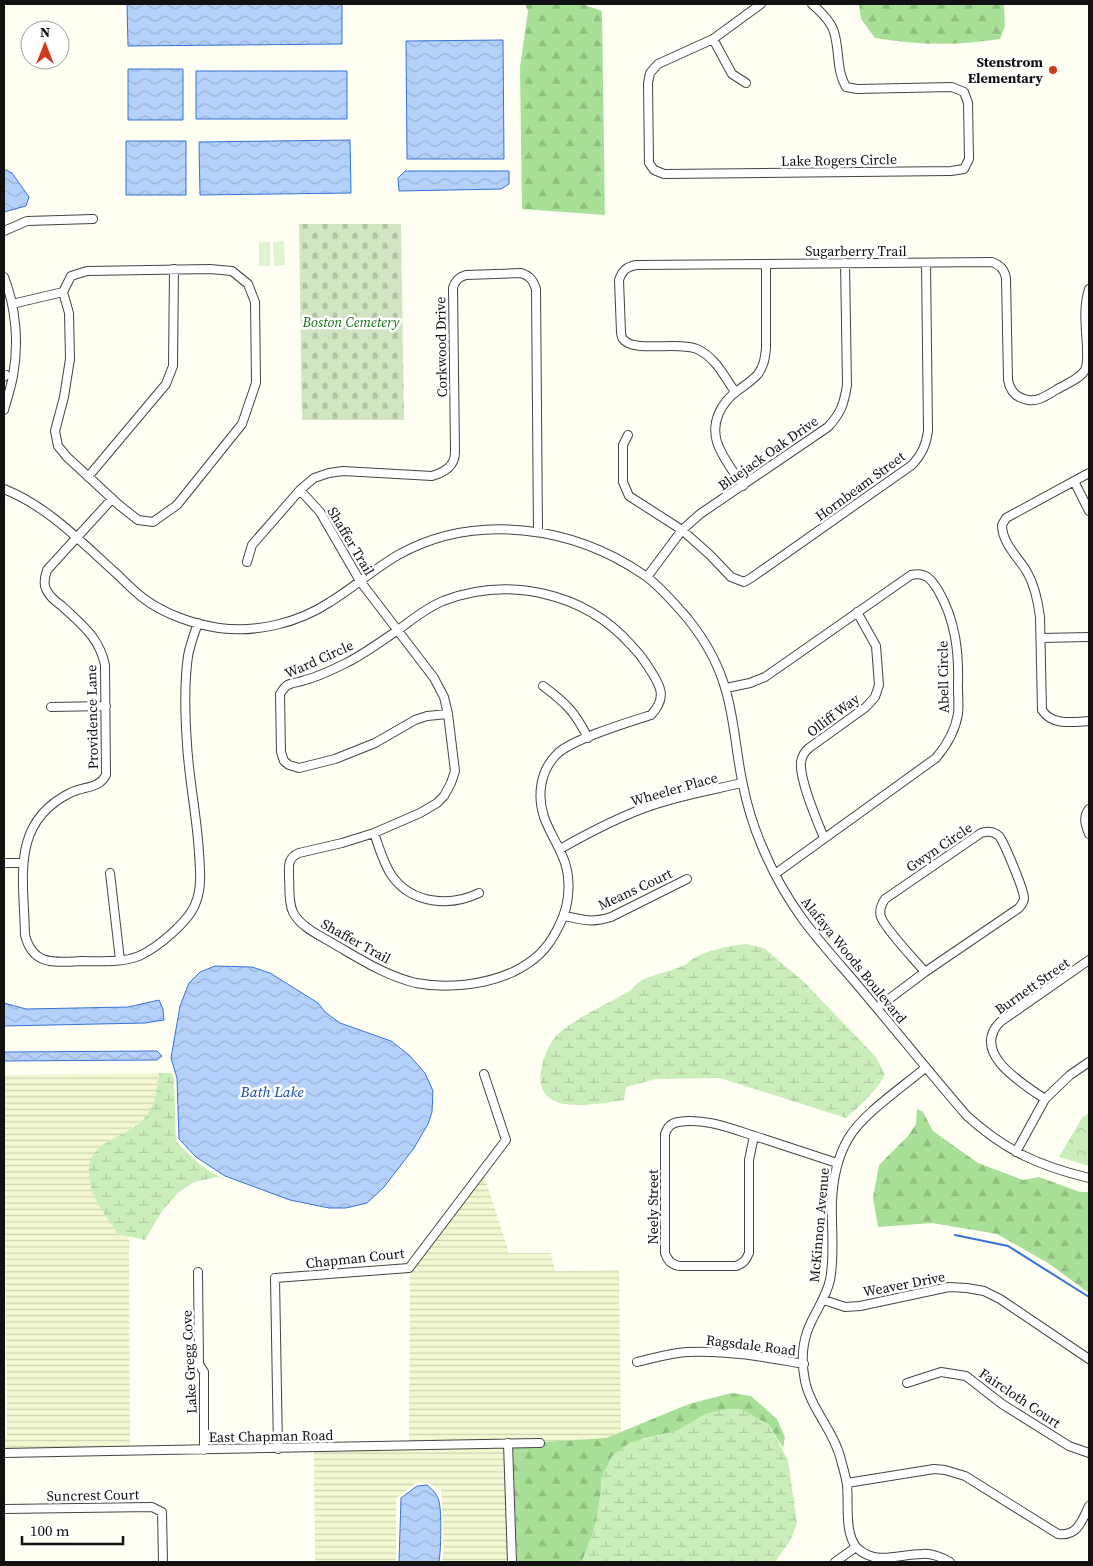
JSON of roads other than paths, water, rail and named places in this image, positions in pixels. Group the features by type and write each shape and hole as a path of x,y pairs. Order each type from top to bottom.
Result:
{"street":[{"name":"Lake Rogers Circle","path":"760,4 713,39 658,64 650,73 648,83 649,163 654,170 664,174 952,171 964,169 969,159 968,103 964,92 952,87 857,89 846,87 840,78 834,32 826,18 812,4"},
{"path":"713,39 732,74 746,83"},
{"path":"4,231 27,221 93,219"},
{"name":"Sugarberry Trail","path":"735,392 713,361 698,350 680,345 637,347 622,339 619,280 622,272 628,267 636,265 992,262 1004,270 1006,278 1009,388 1024,400 1033,401 1070,381 1084,370 1087,359 1086,305 1089,289"},
{"name":"Bluejack Oak Drive","path":"647,577 682,530 700,514 828,427 838,416 845,401 846,385 845,263"},
{"name":"Hornbeam Street","path":"682,530 731,577 744,582 904,470 920,456 926,444 928,431 926,263"},
{"path":"743,486 722,453 717,440 716,428 720,409 725,401 759,373 765,362 766,264"},
{"path":"88,477 166,384 174,366 174,269"},
{"path":"174,269 232,271 248,284 255,302 256,383 242,424 176,505 153,522 138,520 88,477 58,446 55,430 64,397 70,359 69,313 63,292 71,276 87,271 174,269"},
{"name":"Corkwood Drive","path":"247,562 252,545 300,490 314,478 329,472 343,471 432,476 443,473 450,467 455,460 456,452 453,288 460,276 466,275 521,273 529,276 534,281 536,289 538,532"},
{"path":"4,277 12,304 16,339 7,375 4,410"},
{"path":"12,304 63,292"},
{"path":"628,435 623,445 624,490 634,501 682,530"},
{"path":"1089,473 1006,518 1002,525 1003,537 1027,573 1034,588 1040,617 1042,710 1046,716 1054,720 1065,722 1089,721"},
{"path":"1074,481 1089,511"},
{"name":"Alafaya Woods Boulevard","path":"4,489 44,510 144,599 177,617 217,628 238,630 273,626 296,619 327,604 397,556 439,539 486,529 505,528 538,532 590,545 612,555 647,577 687,618 711,654 726,688 733,718 742,783 760,842 775,874 804,921 967,1116 992,1137 1016,1152 1045,1166 1089,1178"},
{"name":"Shaffer Trail","path":"300,490 320,512 360,581 434,678 444,697 448,714 455,771 444,796 437,803 420,813 374,833 292,856 289,862 290,900 293,912 308,928 368,964 416,983 443,985 472,984 490,980 512,972 533,961 550,944 564,916 568,876 560,849 544,817 541,794 542,776 548,765 558,753 588,738 651,715 658,708 662,698 661,688 644,660 620,633 595,614 571,602 544,593 518,589 488,590 442,601 420,612 398,630"},
{"path":"75,537 112,499"},
{"name":"Providence Lane","path":"75,537 46,570 44,579 46,589 53,598 86,628 102,651 105,665 106,775 104,780 97,786 66,795 44,810 34,823 28,837 24,863 25,935 27,945 34,955 45,961 120,960 138,956 172,933 196,904 200,890 198,829 186,724 188,654 198,623"},
{"name":"Abell Circle","path":"726,688 750,683 765,677 911,574 925,574 932,580 946,604 954,627 958,656 958,714 954,730 947,745 936,758 775,874"},
{"name":"Olliff Way","path":"824,838 809,799 801,760 804,752 866,707 875,697 879,685 876,646 857,612"},
{"name":"Ward Circle","path":"398,630 353,659 305,680 289,684 283,689 280,694 280,742 284,761 298,768 335,759 375,743 415,720 426,716 448,714"},
{"path":"1041,638 1089,637"},
{"path":"543,686 567,704 579,719 588,738"},
{"path":"51,707 106,706"},
{"name":"Wheeler Place","path":"560,849 606,823 653,805 742,783"},
{"path":"1089,808 1085,820 1089,834"},
{"name":"Gwyn Circle","path":"877,1008 925,972 1019,908 1024,902 1024,891 1002,840 993,832 981,833 885,899 881,905 880,912 883,922 925,972"},
{"path":"374,833 392,876 400,886 414,895 434,901 452,902 466,899 478,893"},
{"path":"4,863 24,863"},
{"path":"110,872 120,960"},
{"name":"Means Court","path":"564,916 589,922 611,917 687,879"},
{"name":"Burnett Street","path":"1045,1099 1023,1084 997,1060 992,1052 991,1036 1000,1022 1089,960"},
{"path":"1016,1152 1045,1099 1063,1081 1089,1062"},
{"name":"McKinnon Avenue","path":"856,1547 849,1526 847,1483 841,1457 832,1434 811,1397 805,1381 804,1347 807,1331 824,1300 830,1280 833,1182 837,1163 848,1138 858,1126 925,1068"},
{"name":"Chapman Court","path":"278,1449 275,1278 409,1268 506,1140 484,1074"},
{"name":"Neely Street","path":"754,1136 748,1160 747,1259 742,1264 736,1266 679,1266 673,1264 668,1260 665,1253 665,1134 672,1124 678,1122 704,1122 754,1136 837,1163"},
{"name":"Lake Gregg Cove","path":"198,1272 199,1364 204,1372 207,1450"},
{"name":"Weaver Drive","path":"824,1300 845,1306 853,1306 950,1287 967,1288 984,1292 1008,1305 1089,1359"},
{"name":"Ragsdale Road","path":"637,1362 664,1355 686,1352 709,1352 748,1355 804,1364"},
{"name":"Faircloth Court","path":"907,1382 941,1372 966,1376 1002,1404 1069,1446 1089,1453"},
{"path":"508,1443 512,1562"},
{"name":"East Chapman Road","path":"4,1453 540,1443"},
{"path":"847,1483 934,1469 950,1471 965,1476 1058,1534 1065,1535 1074,1532 1080,1525 1089,1506"},
{"name":"Suncrest Court","path":"4,1509 152,1507 162,1512 163,1562"},
{"path":"835,1562 856,1547 872,1558 933,1554 950,1562"}],"water":[{"path":"127,4 342,4 342,44 128,46"},
{"path":"503,40 504,159 407,159 406,41"},
{"path":"128,69 183,69 183,120 128,120"},
{"path":"196,71 347,71 347,119 196,119"},
{"path":"350,140 351,193 200,195 199,142"},
{"path":"126,141 186,141 186,195 126,195"},
{"path":"4,169 12,173 29,197 26,206 4,212"},
{"path":"405,171 509,171 509,184 501,189 399,191 398,178"},
{"name":"Bath Lake","path":"215,966 252,967 270,973 318,1003 325,1012 340,1023 391,1041 409,1055 425,1073 433,1091 432,1112 428,1124 414,1148 384,1187 367,1203 346,1208 329,1208 290,1200 225,1176 196,1157 179,1139 177,1078 171,1058 180,1006 189,983 200,972"},
{"path":"159,1000 163,1009 164,1020 145,1023 4,1026 4,1003 26,1009 128,1007"},
{"path":"157,1051 162,1056 157,1060 4,1061 4,1052"},
{"path":"427,1485 437,1496 440,1507 439,1562 399,1562 401,1498 417,1486"}],"waterway":[{"path":"955,1235 1008,1246 1089,1297"}],"place":[{"name":"Stenstrom Elementary","path":"1053,70"}],"park label":[{"name":"Boston Cemetery","path":"351,322"}]}
